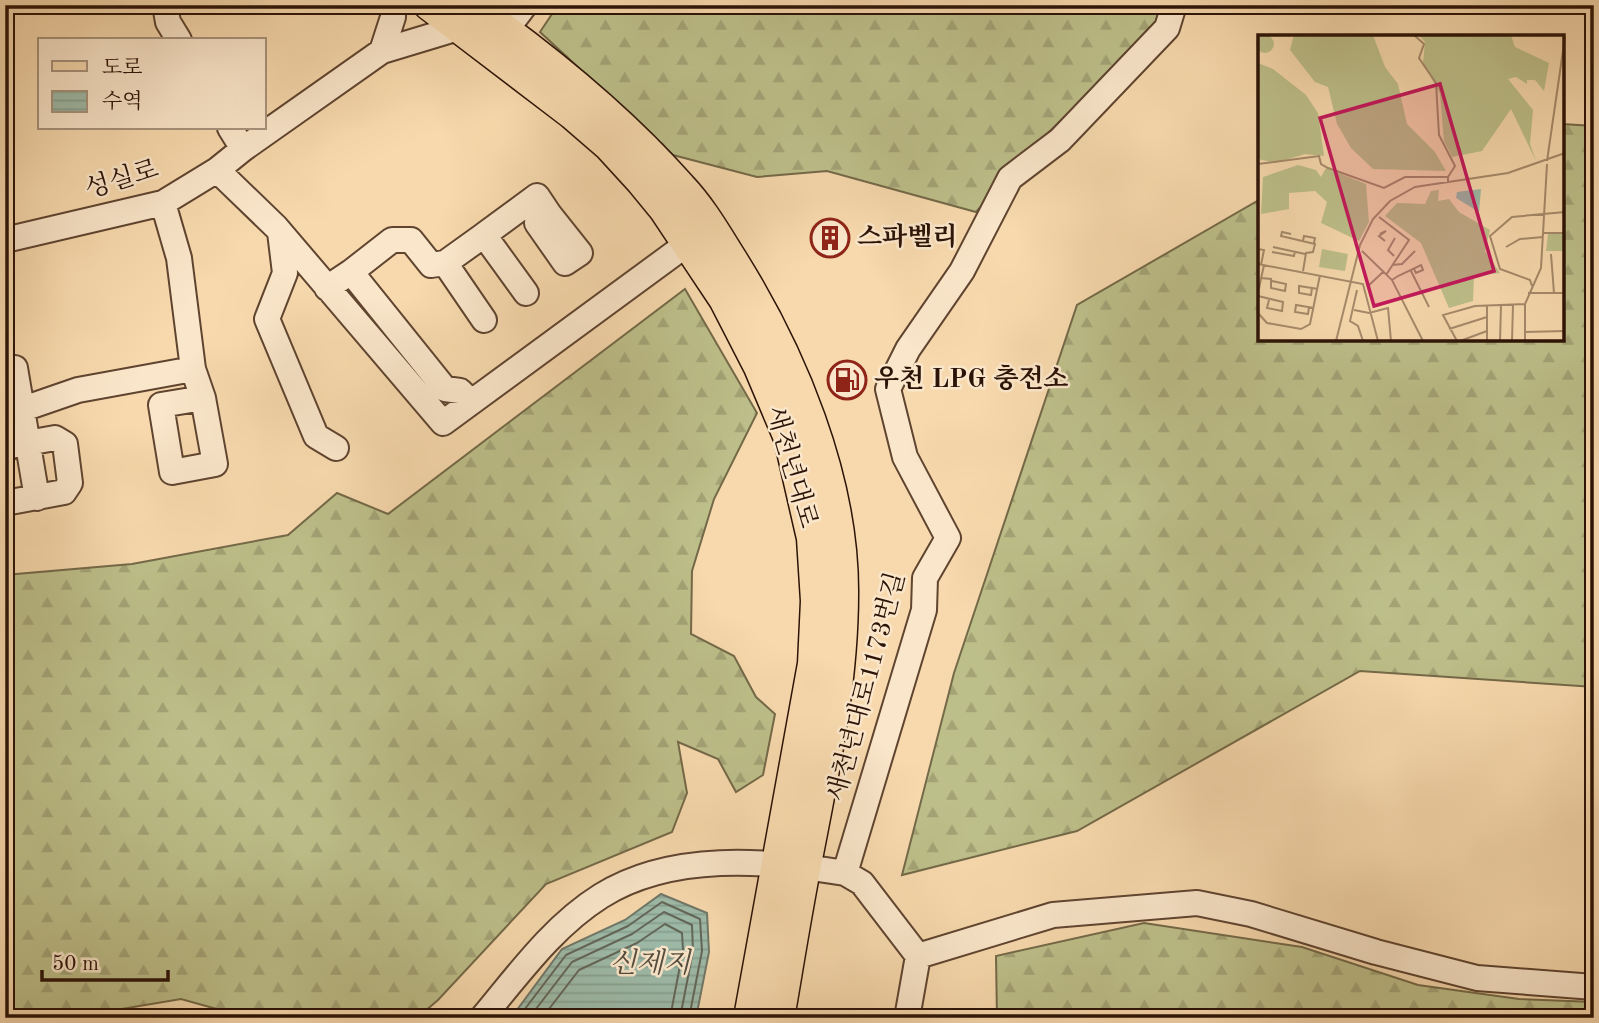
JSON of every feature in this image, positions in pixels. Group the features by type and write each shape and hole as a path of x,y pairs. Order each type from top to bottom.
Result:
{"main road":[{"name":"새천년대로","path":"429,5 506,30 621,124 683,188 713,229 752,292 788,365 819,446 840,530 844,593 840,666 808,778 791,866 773,997 749,1018"},
{"name":"새천년대로","path":"465,16 609,146 664,209 724,299 759,367 789,438 812,538 816,601 808,778"}],"street":[{"path":"165,5 168,22 178,38"},
{"path":"382,51 393,17 393,5"},
{"path":"506,30 525,5"},
{"name":"새천년대로1173번길","path":"845,873 924,610 925,578 948,538 905,457 888,389 908,349 962,271 1010,178 1060,140 1167,29 1174,5"},
{"name":"성실로","path":"5,240 163,203 217,170 382,51 465,16"},
{"path":"231,130 243,149"},
{"path":"217,170 279,231 443,423 687,244"},
{"path":"327,288 392,240 411,240 431,265 445,263 537,196 549,214"},
{"path":"163,203 179,258 193,369 203,398"},
{"path":"279,231 285,273 267,319 316,436 336,448"},
{"path":"484,235 526,293"},
{"path":"445,263 484,320"},
{"path":"351,272 446,388 460,391 471,402"},
{"path":"15,368 16,446 37,498"},
{"path":"14,411 78,390 193,369"},
{"path":"5,503 64,492 70,483 65,444 55,438 16,446"},
{"path":"482,1018 538,951 600,897 621,885 687,867 726,864 791,866 845,873 862,883 918,956 907,1018"},
{"path":"918,956 1052,915 1197,902 1251,914 1376,952 1477,978 1594,987"}],"green space":[{"path":"558,5 1163,5 1151,32 1041,140 976,212 827,171 757,177 673,155 540,32"},
{"path":"1564,124 1594,126 1594,687 1360,671 1077,831 902,875 954,673 1077,305 1258,201 1258,341 1564,341"},
{"path":"685,289 757,413 714,499 692,571 691,634 734,656 756,697 775,714 763,775 736,792 718,759 678,742 687,793 672,832 546,884 438,1000 417,1018 249,1018 181,999 68,1018 5,1018 5,872 9,857 5,855 5,575 132,564 288,535 337,493 388,514"},
{"path":"1144,923 1302,947 1418,985 1519,999 1594,1002 1594,1018 997,1018 996,956"}],"water":[{"name":"신제지","path":"661,894 707,913 709,952 696,1018 511,1018 562,949 625,920"}],"place":[{"name":"스파벨리","path":"830,238"},
{"name":"우천 LPG 충전소","path":"847,380"}]}
